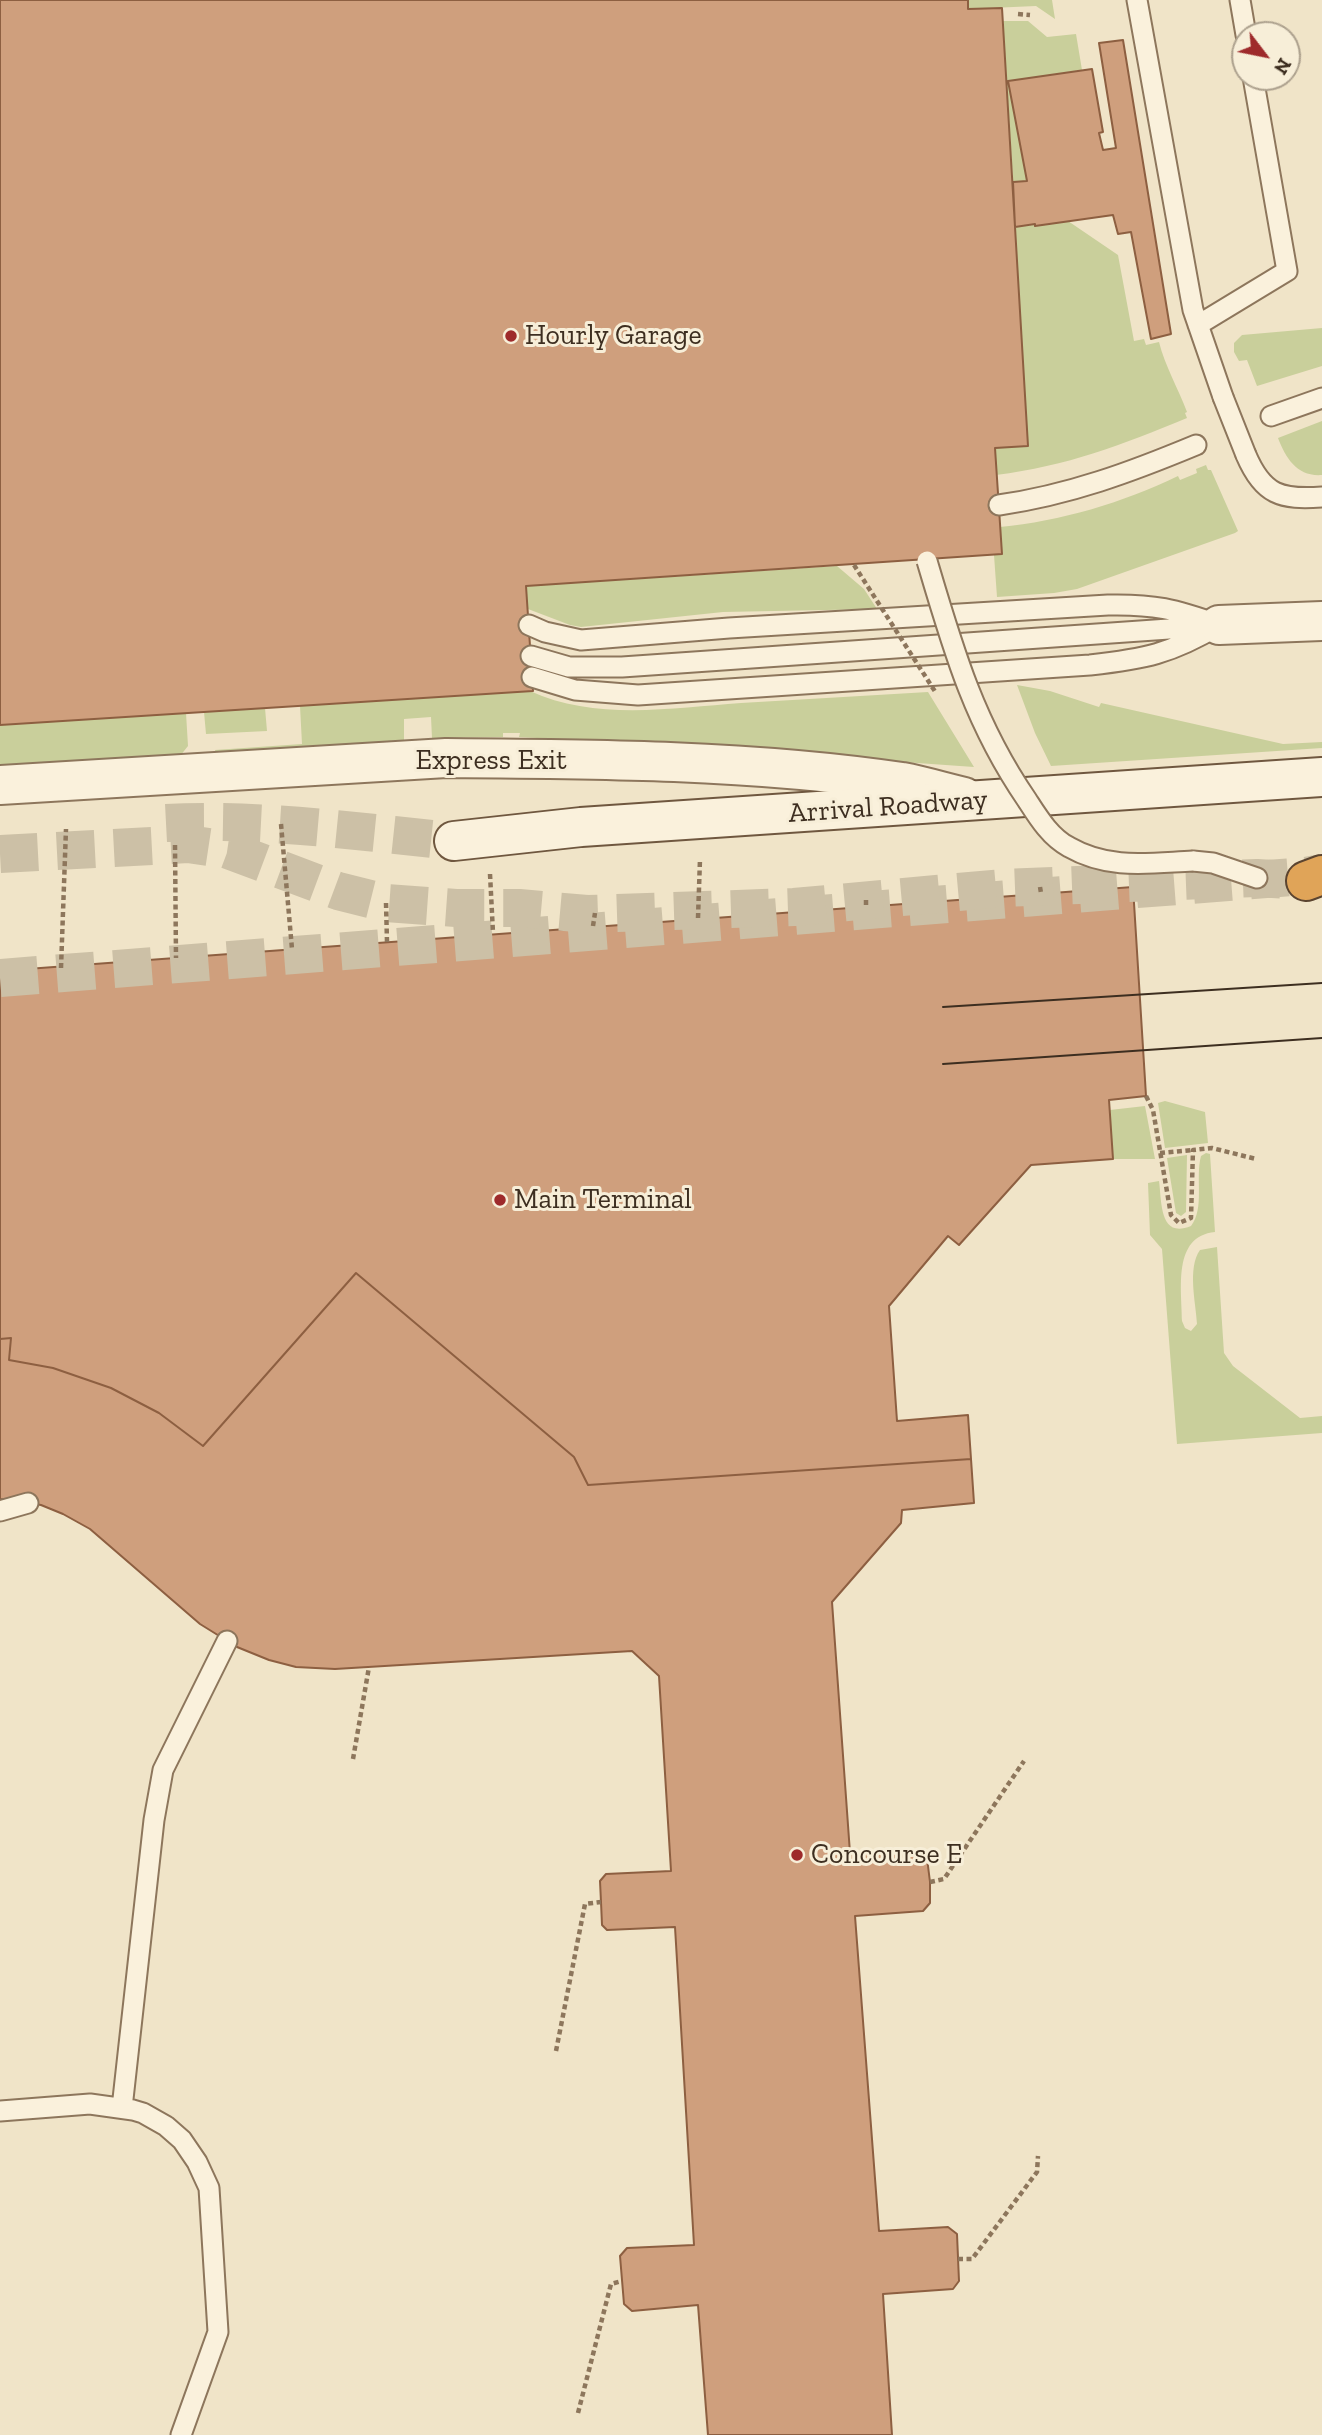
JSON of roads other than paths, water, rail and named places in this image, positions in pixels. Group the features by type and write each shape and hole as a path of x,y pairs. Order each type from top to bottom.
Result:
{"street":[{"path":"1219,625 1322,621"},
{"name":"Express Exit","path":"0,785 446,758 675,763 830,774 905,783 979,801"},
{"name":"Arrival Roadway","path":"471,840 581,827 1322,777"}],"lane":[{"path":"1138,0 1191,297 1223,397 1258,478 1275,494 1297,499 1322,498"},
{"path":"1240,0 1244,21"},
{"path":"1198,325 1287,271 1255,91"},
{"path":"1271,416 1322,398"},
{"path":"999,505 1066,493 1196,444"},
{"path":"927,561 950,640 981,721 1015,783 1056,838 1079,852 1125,865 1194,861 1213,863 1257,878"},
{"path":"529,625 545,632 581,640 729,628 1146,604 1178,610 1219,625"},
{"path":"531,656 569,667 595,668 1219,625"},
{"path":"532,677 575,690 638,695 1090,665 1156,655 1177,648 1219,625"},
{"path":"0,1511 28,1503"},
{"path":"122,2108 154,1820 163,1770 227,1641"},
{"path":"0,2111 90,2104 143,2113 166,2126 181,2140 197,2162 209,2188 218,2332 181,2435"}],"tunnel":[{"path":"166,823 274,824 454,841"},
{"path":"0,854 188,844 228,850 338,891 386,903 456,908 519,908 587,914 794,907 1002,888 1257,878 1306,881"},
{"path":"0,978 1322,873"}],"tram line":[{"path":"943,1007 1322,983"},
{"path":"943,1064 1322,1038"}],"place":[{"name":"Hourly Garage","path":"511,336"},
{"name":"Main Terminal","path":"500,1200"},
{"name":"Concourse E","path":"797,1855"}]}
